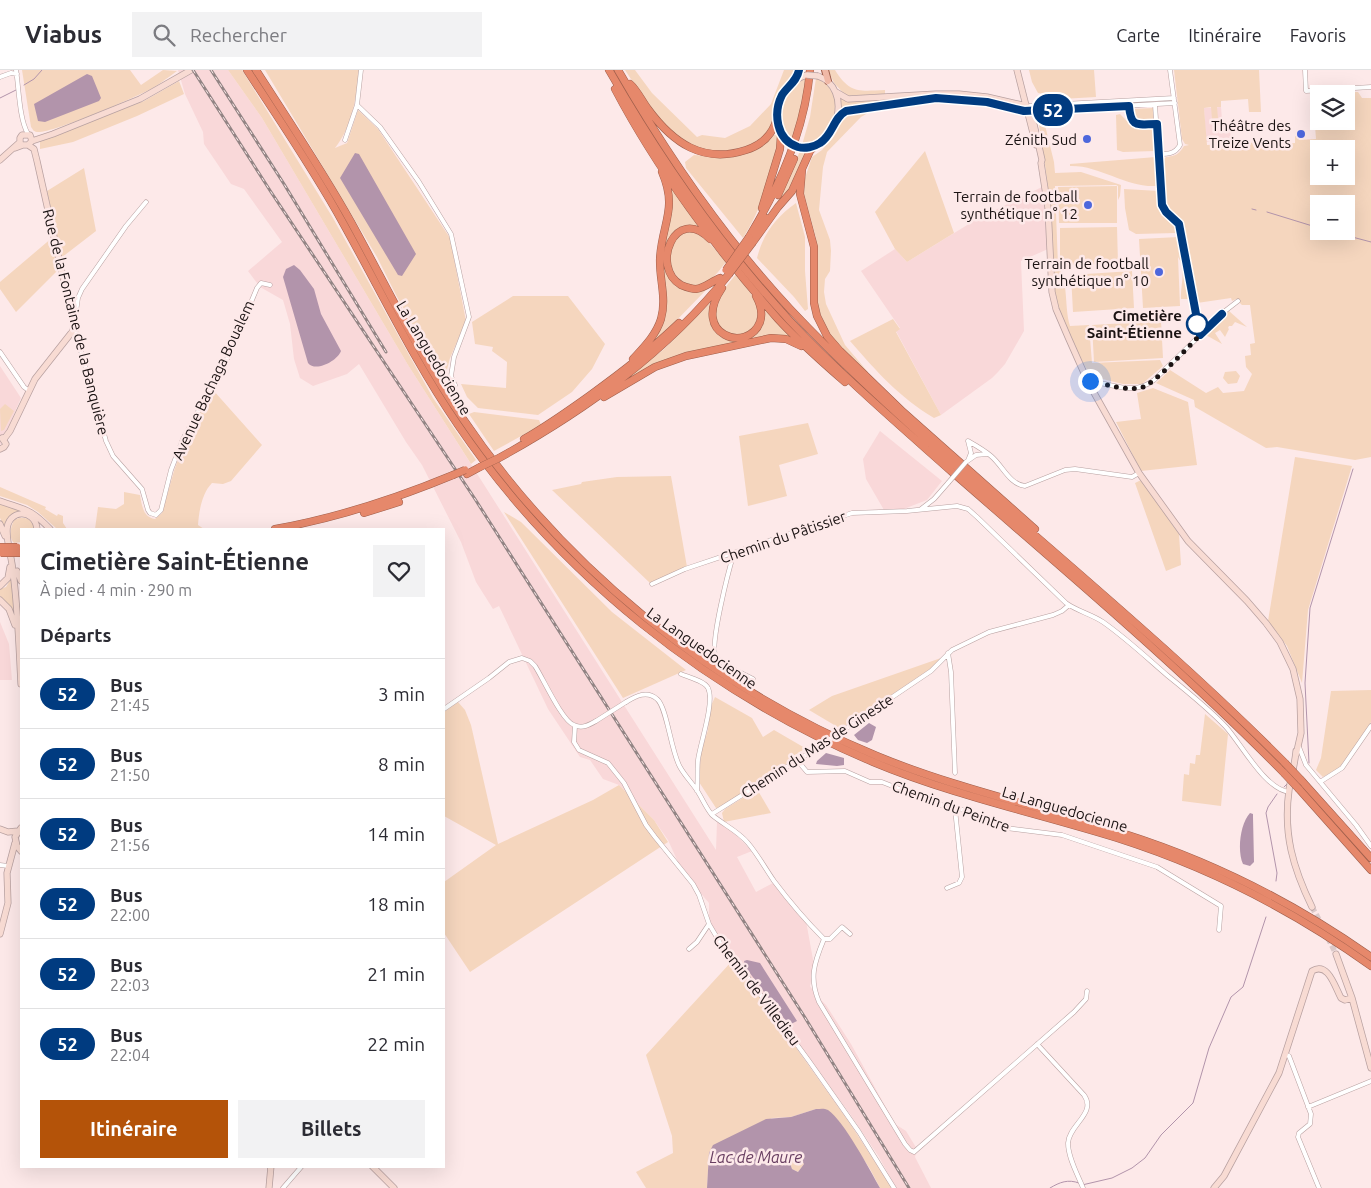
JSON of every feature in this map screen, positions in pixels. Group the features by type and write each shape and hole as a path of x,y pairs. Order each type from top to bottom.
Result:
{"highway":[{"name":"La Languedocienne","path":"247,70 332,204 414,355 466,437 508,491 555,544 642,624 684,656 738,692 835,745 883,766 938,786 1115,838 1189,864 1282,909 1371,966"},
{"name":"La Languedocienne","path":"256,70 340,203 420,352 472,433 511,484 548,526 595,574 648,620 690,652 742,687 839,739 934,777 1108,828 1193,858 1286,903 1371,957"},
{"path":"609,70 652,142 723,242 790,321 867,397 1175,668 1284,773 1371,870"},
{"path":"618,70 659,138 693,188 723,229 790,309 838,359 890,407 1218,697 1285,763 1371,858"},
{"path":"751,239 795,143 805,106 809,73"},
{"path":"305,528 378,509 479,466 548,430 630,373 675,334 725,275 758,232 777,197 797,151 810,106 816,73"},
{"path":"614,79 615,89 656,158 722,251 779,319 858,394 867,397"},
{"path":"624,79 632,86 670,135 686,146 700,152 729,154 749,149 767,138 775,126 777,118"},
{"path":"761,218 760,212 780,149 781,134"},
{"path":"758,232 761,232 792,190 810,151 816,145"},
{"path":"620,374 623,368 657,330 663,309 664,296 660,259 668,220 669,199 667,187 656,158"},
{"path":"802,170 801,201 814,247 814,303 817,316 827,336 878,388 1025,520 1070,566"},
{"path":"722,251 700,231 692,228 679,231 674,235 666,256 673,278 686,287 698,288 725,275"},
{"path":"497,456 555,420 620,374 671,331 725,275"},
{"path":"725,275 724,286 714,302 712,318 722,334 736,338 752,333 761,317 761,307 747,285 746,279"},
{"path":"583,406 593,404 639,376 678,358 764,338 792,340 822,361"},
{"path":"280,528 353,512 454,477"},
{"path":"0,552 20,549"}],"main road":[{"path":"825,70 828,81"}],"street":[{"path":"0,160 26,138 41,138 140,99 191,70"},
{"path":"345,140 357,105 361,70"},
{"path":"796,80 799,70"},
{"path":"1017,70 1041,150 1041,163 1048,208 1051,284 1054,300 1068,337 1088,382 1139,473 1188,541 1266,623 1280,642 1288,657 1300,699 1299,746 1295,757"},
{"path":"1159,154 1172,153 1180,145 1170,70"},
{"path":"1305,70 1306,91 1371,88"},
{"path":"0,77 17,72"},
{"name":"Rue de la Fontaine de la Banquière","path":"17,72 26,138 34,149 37,160 74,326 103,433 113,456 142,489 150,514 156,515"},
{"path":"836,92 839,107 837,118 827,137 816,145 803,148 791,144 781,134 777,118 781,99 786,90 796,80 809,73 816,73 828,81 836,92 848,99 936,94 967,97 1028,109 1156,105 1174,100"},
{"path":"837,118 853,109 936,98 987,97 1028,109 1174,100"},
{"path":"1017,105 1024,97"},
{"path":"357,105 380,127 419,182 451,234 469,317 454,356 451,376 455,385"},
{"path":"1156,105 1162,205 1166,212 1179,224 1200,335"},
{"path":"0,449 5,445 2,438 10,431 28,390 44,366 72,332 78,298 82,289 126,226 146,202"},
{"name":"Avenue Bachaga Boualem","path":"156,515 161,510 171,470 183,440 229,355 257,288 261,283 270,285"},
{"path":"1088,382 1123,388 1144,387 1154,380 1238,301"},
{"path":"0,352 28,390"},
{"path":"918,510 927,506 968,460 971,453 968,441 990,455 1013,482 1019,485 1025,486 1065,470 1075,469 1132,477 1139,473"},
{"path":"968,460 983,453 990,455"},
{"path":"0,501 29,510 49,528"},
{"name":"Chemin du Pâtissier","path":"652,584 677,572 852,513 957,506 968,509 1069,605 1102,621 1136,648 1224,726 1277,789 1289,790"},
{"path":"7,542 8,525 13,516 18,514 30,515 36,522 37,528"},
{"path":"0,525 20,580"},
{"path":"734,554 718,620 715,653 719,660 753,679"},
{"path":"0,586 8,578 11,558"},
{"path":"11,558 20,668"},
{"path":"1233,588 1267,630 1284,657 1293,683 1298,726 1289,790 1288,834 1292,859 1312,907"},
{"path":"0,600 10,612 18,635"},
{"name":"Chemin du Mas de Gineste","path":"712,814 846,729 930,671 948,653 979,636 1053,615 1069,605"},
{"path":"18,635 20,628"},
{"path":"948,653 951,672 955,773"},
{"path":"445,708 509,662 522,658 536,666 562,715 569,723 575,726 583,726 596,721 637,695 648,694 659,701 663,708 671,742 680,767 706,807 720,821 739,833 748,843 776,883 807,922 824,939 830,939 842,927 850,934"},
{"path":"681,674 705,684 710,695 707,723 698,760 697,791"},
{"name":"Chemin de Villedieu","path":"575,726 574,742 578,750 608,763 624,783 654,837 693,884 709,924 722,946 735,960 809,1061 859,1132 894,1188"},
{"path":"1320,782 1342,768 1371,726"},
{"path":"1299,746 1306,765"},
{"path":"1295,757 1306,765 1371,846"},
{"name":"Chemin du Peintre","path":"797,760 807,772 845,771 870,782 882,782 955,809 966,810 1006,828 1062,835 1157,867 1221,906 1219,930"},
{"path":"720,821 721,809"},
{"path":"947,888 959,883 962,877 955,809"},
{"path":"0,830 8,832 20,829"},
{"path":"0,934 8,903 6,873 20,829"},
{"path":"0,830 15,842 20,850"},
{"path":"11,858 20,851"},
{"path":"0,865 8,866"},
{"path":"690,949 709,924"},
{"path":"824,939 813,974 813,985 819,1002 906,1144 914,1152 1083,1002 1087,991"},
{"path":"1336,954 1352,998 1371,1068"},
{"path":"1214,1188 1224,1176 1272,1088 1286,1055 1312,971 1318,968 1325,970 1341,998 1345,1000 1352,998"},
{"path":"1037,1044 1084,1095 1089,1103 1068,1144 1083,1188"},
{"path":"1286,1055 1289,1056 1312,1118 1310,1124 1299,1133 1298,1137 1319,1188"},
{"path":"1308,1107 1371,1081"},
{"path":"269,1188 271,1168"},
{"path":"283,1188 300,1168"},
{"path":"374,1168 394,1188"}],"shaded area":[{"path":"22,70 130,70 141,85 163,70 177,71 155,87 125,101 58,128 37,132 31,127"},
{"path":"178,70 228,70 262,118 408,365 716,850 717,822 733,832 752,851 737,857 756,892 775,882 806,921 814,965 810,986 826,1005 851,1044 895,1124 906,1131 917,1149 915,1157 931,1188 896,1188 879,1157 850,1114 709,924 709,903 682,871 668,840 654,820 619,785 603,779 590,760 580,757 548,709 499,606 493,609 476,582 461,542 422,465 359,364 347,374 313,386 300,378 294,359 290,324 283,300 260,287 248,271 282,242 244,189 231,184 204,144 203,132 185,94"},
{"path":"228,70 242,70 333,218 433,398 476,460 471,464 408,365 262,118"},
{"path":"265,70 359,70 350,121 335,148 347,143 358,110 378,129 450,238 466,321 450,358 444,381 377,257"},
{"path":"625,70 635,70 652,93 697,137 702,135 725,138 750,126 771,104 784,70 796,70 794,76 780,92 775,120 768,133 751,145 721,152 699,149 668,130 648,105"},
{"path":"828,70 835,70 840,78 851,87 862,90 885,90 885,94 846,96 834,83"},
{"path":"1029,70 1094,70 1096,97 1044,100 1044,94 1038,93 1032,82"},
{"path":"1174,70 1259,70 1261,112 1249,112 1248,99 1221,101 1221,107 1217,107 1218,118 1212,119 1211,107 1204,108 1207,145 1266,142 1268,145 1295,143 1295,136 1299,136 1299,140 1316,139 1315,130 1355,130 1355,92 1358,92 1362,98 1371,98 1371,457 1355,460 1277,447 1266,448 1195,407 1194,400 1156,383 1170,370 1206,393 1218,387 1223,393 1244,391 1252,374 1246,367 1245,356 1251,355 1250,344 1255,343 1250,305 1242,305 1236,299 1232,301 1231,298 1197,303 1182,222 1168,210 1165,204 1162,161 1166,157 1177,154 1184,146 1189,145 1185,144 1182,139"},
{"path":"806,78 801,109 792,141 783,128 780,112 781,104 789,89 795,83"},
{"path":"816,78 827,84 832,90 835,103 834,119 828,133 823,138 815,143 802,145 810,117"},
{"path":"179,81 184,94 137,116 73,142 40,149 40,141 144,101"},
{"path":"944,96 840,113 841,98 849,101"},
{"path":"945,100 960,100 962,102 914,105 871,111 861,117 827,152 823,167 819,210 830,240 831,251 830,271 825,279 824,292 826,304 845,345 867,373 840,348 829,333 820,313 817,302 816,238 804,194 805,178 812,157 822,150 844,118 849,114"},
{"path":"1221,107 1223,131 1230,130 1231,140 1206,142 1204,108"},
{"path":"1153,108 1154,122 1138,123 1134,120 1132,109"},
{"path":"1120,114 1132,126 1154,126 1155,151 1123,152 1117,150 1116,115"},
{"path":"1043,117 1055,173 1081,172 1121,185 1118,200 1118,186 1116,185 1055,186 1058,266 1064,280 1070,326 1089,325 1092,363 1160,360 1163,366 1142,384 1123,384 1090,376 1059,311 1053,288 1050,212 1038,118"},
{"path":"774,135 778,135 769,179 756,213 743,238 686,168 685,162 694,155 710,156 764,144"},
{"path":"800,151 805,155 788,194 774,209"},
{"path":"925,151 954,233 907,262 895,249 875,212"},
{"path":"1156,157 1157,186 1135,184 1092,169 1070,166 1070,164"},
{"path":"84,168 96,231 61,258 47,191"},
{"path":"1044,186 1048,249 1021,261 1024,331 1005,364 998,372 941,415 896,331 900,328 861,271 895,249 907,262 977,219"},
{"name":"Terrain de football synthétique n° 12","path":"1117,186 1117,223 1059,223 1058,187"},
{"path":"670,187 672,187 704,231 674,233 667,260 667,273 675,284 687,291 695,292 707,289 648,347 661,326 662,261"},
{"path":"1124,189 1159,191 1160,213 1174,222 1176,233 1136,234 1129,230"},
{"path":"796,203 805,237 808,309 805,311 757,258 763,241 771,227 782,214"},
{"path":"1117,227 1118,264 1060,265 1060,228"},
{"path":"686,231 704,238 726,262 710,280 702,285 690,285 679,279 671,265 671,249 674,242 679,235"},
{"path":"53,237 60,268 16,312 0,289 0,282"},
{"name":"Terrain de football synthétique n° 10","path":"1179,237 1189,299 1181,299 1183,272 1178,257 1180,306 1143,308 1139,239"},
{"path":"1132,271 1134,308 1073,312 1071,275"},
{"path":"736,274 751,294 758,311 757,320 751,331 738,335 730,334 721,328 715,315 718,300"},
{"path":"513,296 568,296 605,344 592,369 572,392 538,415 478,408 467,397 461,384 506,388 507,362 492,351 493,347 475,344 472,322"},
{"path":"712,301 719,334 752,335 764,305 793,339 786,336 682,355 607,392 663,350"},
{"path":"1229,311 1247,327 1235,322 1232,326 1229,326 1225,337 1220,330 1215,333 1222,344 1204,334"},
{"path":"893,319 900,329 896,332 941,415 934,418 899,393 850,341"},
{"path":"1161,321 1163,358 1094,362 1092,325"},
{"path":"0,366 21,398 0,446"},
{"path":"1236,371 1240,376 1237,383 1228,384 1223,378 1225,372"},
{"path":"1153,388 1188,402 1197,465 1141,471 1116,422 1141,419 1137,393"},
{"path":"213,390 262,445 231,481 223,484 212,483 209,487 202,502 198,520 198,525 202,528 95,528 98,507 116,509 124,504 124,492 140,495 144,510 151,518 155,519 162,513 187,434"},
{"path":"5,404 14,411 4,430 1,431 0,409"},
{"path":"474,412 539,420 541,425 494,451 469,414"},
{"path":"808,423 818,454 779,465 787,496 748,506 739,436"},
{"path":"880,431 942,481 927,500 901,510 884,510 866,479 863,459"},
{"path":"1295,457 1352,466 1308,610 1302,683 1287,646 1268,621"},
{"path":"671,476 687,567 650,583 552,490 581,484 582,482 617,477"},
{"path":"1141,480 1179,534 1181,565 1166,571 1135,483"},
{"path":"0,487 46,507 45,509 57,516 58,514 63,516 63,523 66,528 56,528 27,505 0,496"},
{"path":"0,504 27,512 18,512 12,515 5,528 0,518"},
{"path":"504,512 521,522 612,612 686,670 623,698"},
{"path":"25,518 32,523 34,528 20,528 20,542 14,543 11,538 11,528 14,520"},
{"path":"12,577 15,616 12,609 0,596 0,589 6,587"},
{"path":"0,622 9,644 12,680 0,680"},
{"path":"941,658 933,667 841,729 809,710 832,696"},
{"path":"1371,690 1371,722 1367,730 1339,768 1323,777 1316,770 1321,758 1331,691"},
{"path":"715,697 752,718 763,737 774,730 805,748 783,769 724,807 716,808 699,782 701,752 708,730 710,708"},
{"path":"458,702 465,710 471,725 498,844 593,800 619,785 654,820 668,842 470,972 445,934 445,881 496,845 445,817 445,711"},
{"path":"1205,714 1228,734 1221,806 1182,801 1184,774 1189,775 1190,763 1195,764 1196,755 1200,755"},
{"path":"757,789 771,813 724,822 722,813 725,809"},
{"path":"732,961 735,962 849,1122 892,1188 880,1188 870,1169 837,1119 816,1109 791,1117 772,1118 709,1153 707,1188 646,1188 636,1172 673,1153 672,1136 646,1055"},
{"path":"796,1151 804,1164 798,1172 792,1169 787,1154"}],"water":[{"path":"87,74 92,76 101,98 99,101 45,122 38,121 34,104"},
{"path":"355,153 359,154 416,254 402,276 398,275 340,178"},
{"path":"294,265 314,289 321,314 341,351 336,358 321,366 316,367 308,363 283,277 286,269"},
{"path":"869,723 876,727 872,740 867,743 858,740 854,735"},
{"path":"826,753 844,758 844,765 816,764"},
{"path":"1250,813 1253,814 1254,862 1250,866 1243,864 1241,859 1240,838"},
{"path":"744,961 760,963 797,1021 789,1025 746,968"},
{"name":"Lac de Maure","path":"816,1109 828,1110 849,1135 880,1188 707,1188 709,1153 713,1145 766,1119 791,1117","holes":["796,1151 804,1164 798,1172 792,1169 787,1154"]}],"waterway":[{"path":"24,85 34,79 42,70"},
{"path":"0,98 18,89"},
{"path":"1252,209 1256,210"},
{"path":"1267,212 1310,225"},
{"path":"1355,238 1371,242"},
{"path":"1309,763 1305,683 1310,608 1353,469"},
{"path":"1284,787 1287,784"},
{"path":"1276,881 1277,873 1266,813 1277,794"},
{"path":"1082,1185 1112,1178 1132,1168 1145,1158 1161,1135 1193,1103 1209,1048 1231,997 1243,987 1266,917"},
{"path":"1050,1188 1064,1182 1079,1183"}],"tunnel":[{"path":"1312,907 1322,925"},
{"path":"1328,938 1336,954"}],"railway":[{"path":"193,70 271,192 475,499 804,1016 909,1188"},
{"path":"211,70 284,184 386,352"}],"bus line":[{"name":"52","path":"799,70 796,80 789,86 781,99 777,118 781,134 785,139 791,144 807,148 824,140 832,130 837,118 846,111 920,100 936,98 965,99 1024,111 1129,106 1131,120 1134,123 1138,125 1157,124 1162,205 1166,212 1173,216 1179,224 1200,335 1222,314"}],"place":[{"name":"Théâtre des Treize Vents","path":"1301,134"},
{"name":"Zénith Sud","path":"1087,139"},
{"name":"Terrain de football synthétique n° 12","path":"1088,205"},
{"name":"Terrain de football synthétique n° 10","path":"1159,272"},
{"name":"Cimetière Saint-Étienne","path":"1197,324"}],"route":[{"path":"1090,381 1123,388 1144,387 1154,380 1200,335 1197,324"}]}
